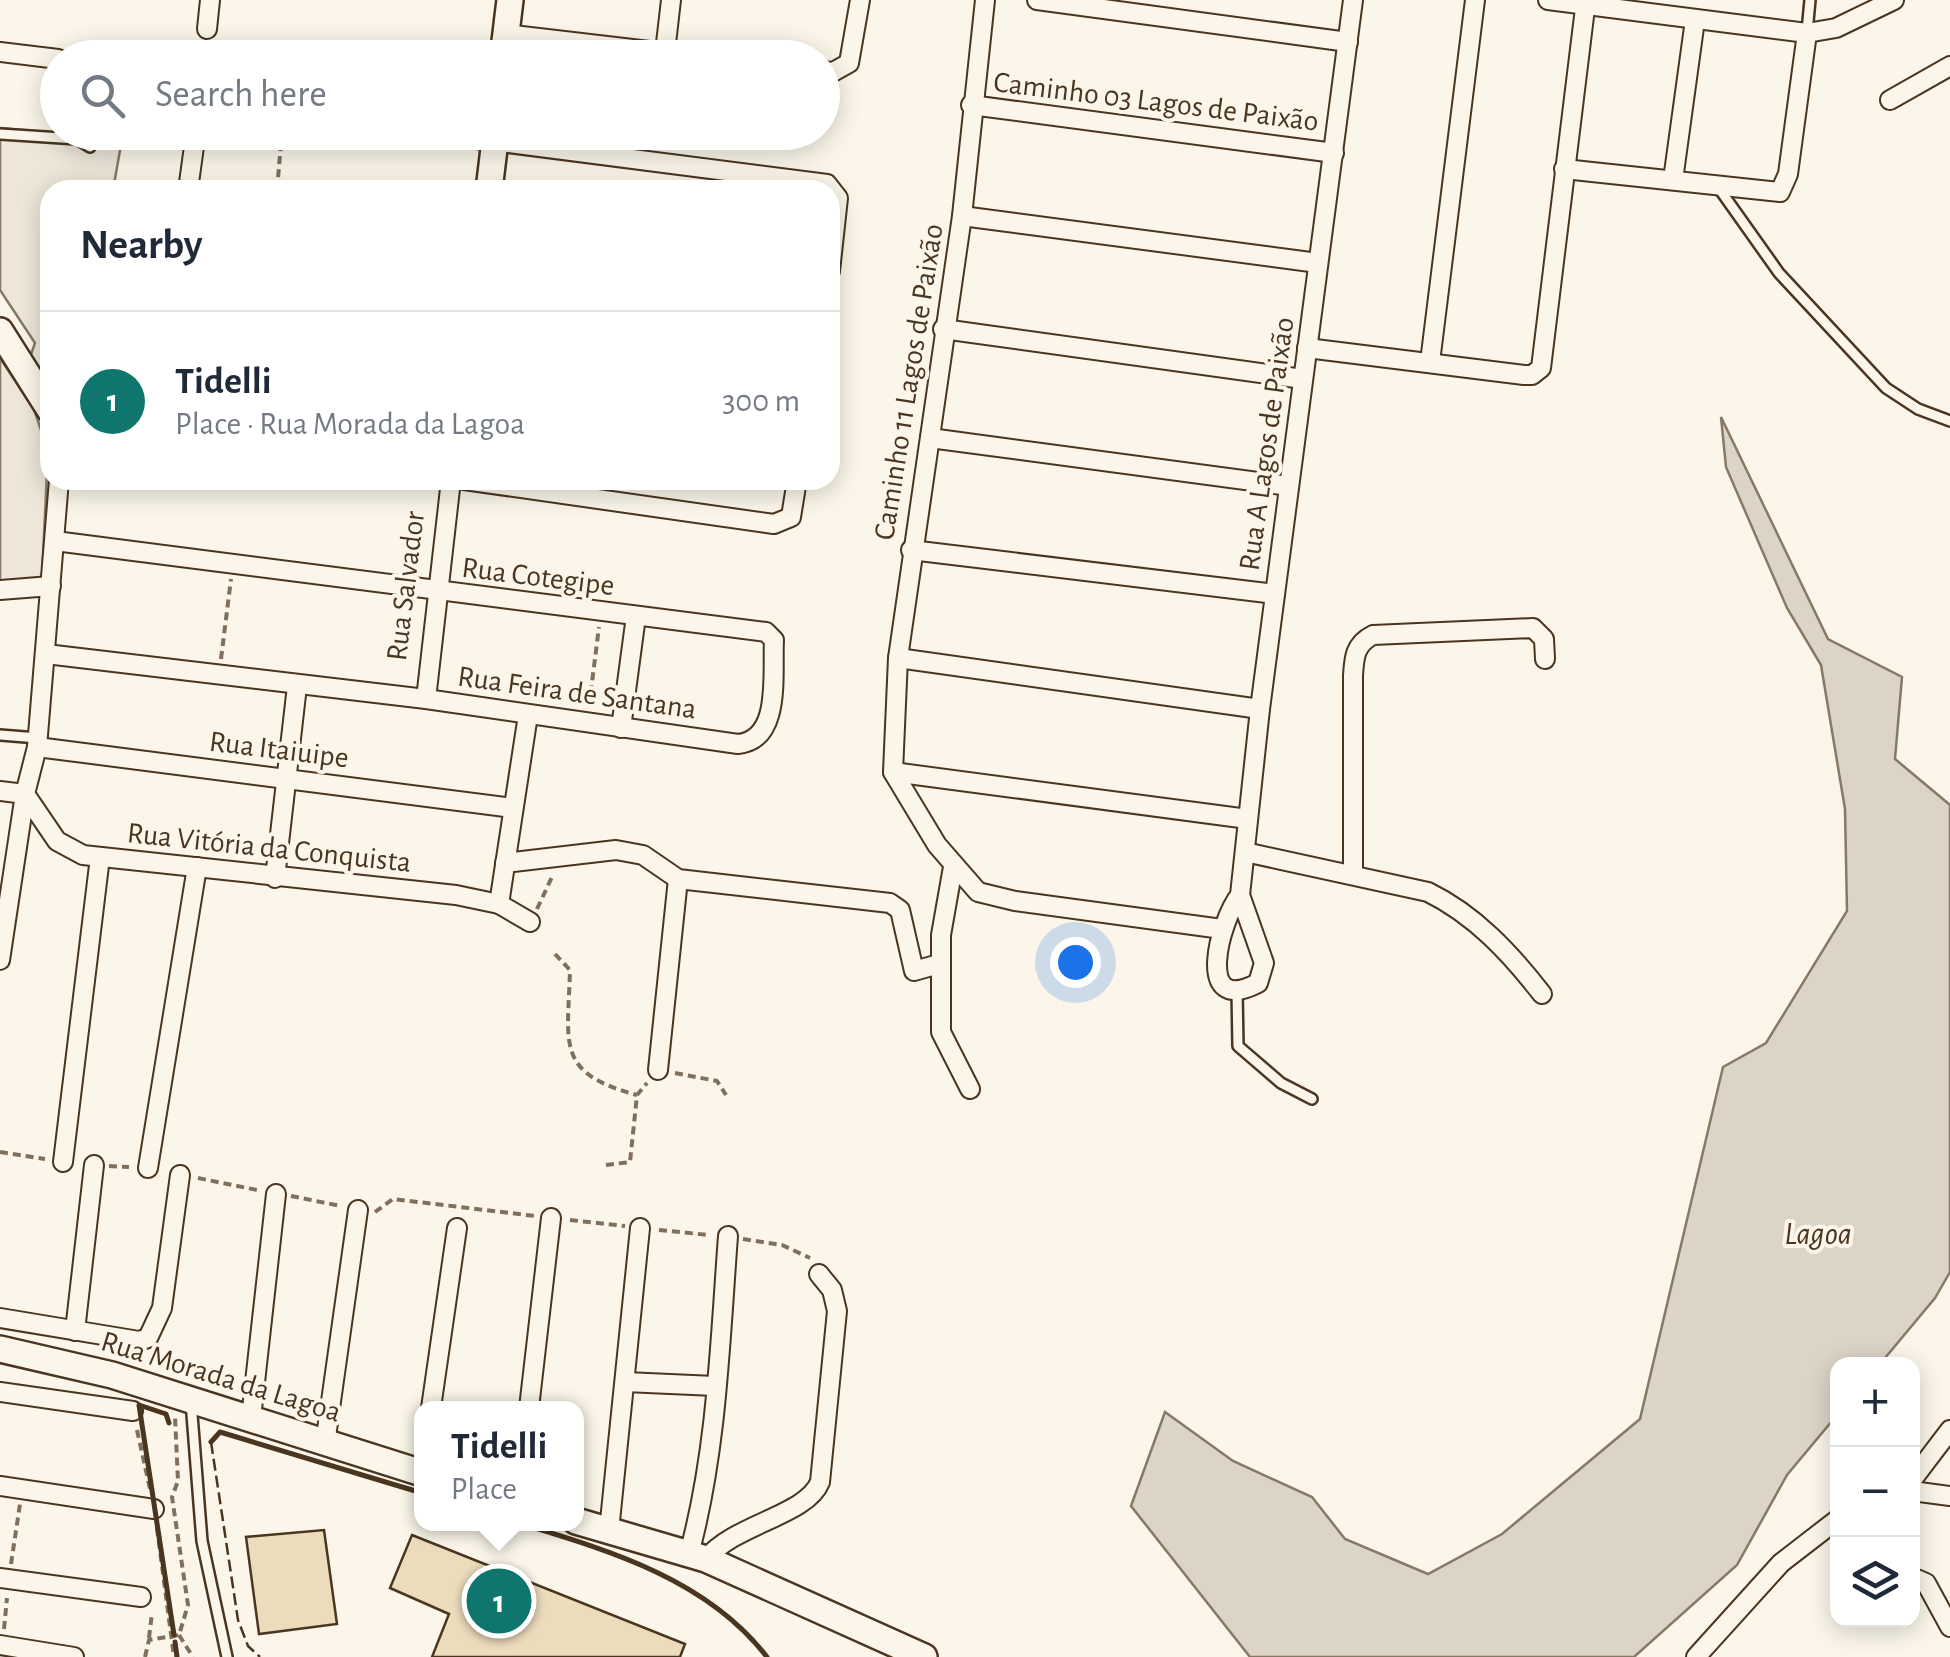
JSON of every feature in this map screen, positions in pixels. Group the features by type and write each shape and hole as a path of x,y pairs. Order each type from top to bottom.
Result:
{"street":[{"path":"207,28 210,0"},
{"path":"505,40 510,0"},
{"path":"666,40 671,0"},
{"path":"840,66 849,63 853,53 860,0"},
{"name":"Caminho 11 Lagos de Paixão","path":"893,772 898,658 962,216 985,0"},
{"path":"1037,0 1348,42"},
{"name":"Rua A Lagos de Paixão","path":"1240,895 1264,971 1258,984 1237,988 1224,984 1214,966 1222,929 1240,895 1260,709 1353,0"},
{"path":"1430,362 1475,0"},
{"path":"1548,0 1807,33 1836,28 1894,0"},
{"path":"1308,348 1532,376 1541,368 1585,2"},
{"path":"1673,180 1696,20"},
{"path":"1564,168 1774,194 1782,190 1788,174 1807,33"},
{"path":"0,52 40,57"},
{"path":"1890,100 1950,66"},
{"name":"Caminho 03 Lagos de Paixão","path":"971,106 1334,153"},
{"path":"189,180 193,150"},
{"path":"490,180 494,150"},
{"path":"587,150 799,180"},
{"path":"962,216 1318,263"},
{"path":"944,329 1304,378"},
{"path":"0,331 40,394"},
{"path":"930,438 1289,486"},
{"path":"0,960 25,794 37,743 59,490"},
{"name":"Rua Salvador","path":"426,699 450,490"},
{"path":"533,490 766,524 785,522 795,504 796,490"},
{"name":"Rua Cotegipe","path":"56,542 770,634 774,640 771,698"},
{"path":"912,550 1275,594"},
{"path":"0,590 51,586"},
{"path":"621,728 636,616"},
{"path":"1353,875 1353,676 1354,656 1363,640 1373,635 1533,628 1544,638 1545,660"},
{"name":"Rua Feira de Santana","path":"46,654 426,699 748,743 763,734 771,698"},
{"path":"898,658 1260,709"},
{"path":"274,878 297,686"},
{"path":"498,904 528,715"},
{"name":"Rua Itaiuipe","path":"37,743 514,808"},
{"path":"893,772 1248,819"},
{"path":"893,772 905,798 969,886 998,898 1222,929"},
{"path":"0,791 25,794"},
{"name":"Rua Vitória da Conquista","path":"25,794 57,841 82,855 456,895 498,904 530,922"},
{"path":"505,863 602,849 630,852 678,879 894,904 900,910 914,971 940,964"},
{"path":"1244,852 1428,892 1454,904 1509,954 1542,994"},
{"path":"63,1162 100,858"},
{"path":"148,1168 197,867"},
{"path":"953,867 947,883 940,964 942,1037 970,1089"},
{"path":"658,1070 678,879"},
{"path":"75,1331 94,1165"},
{"name":"Rua Morada da Lagoa","path":"0,1318 144,1340 153,1334 162,1308 180,1174"},
{"path":"251,1418 276,1194"},
{"path":"325,1444 358,1210"},
{"path":"530,1401 550,1218"},
{"path":"432,1401 457,1228"},
{"path":"609,1530 640,1228"},
{"path":"698,1557 728,1236"},
{"path":"698,1557 732,1535 803,1503 816,1490 829,1418 837,1326 834,1297 819,1274"},
{"name":"Rua Morada da Lagoa","path":"0,1349 181,1405 251,1418 414,1471"},
{"path":"624,1382 715,1386"},
{"path":"0,1392 133,1411"},
{"path":"1920,1469 1950,1430"},
{"path":"0,1486 154,1509"},
{"path":"1920,1492 1950,1496"},
{"path":"584,1523 698,1557 924,1657"},
{"path":"1696,1657 1781,1563 1830,1526"},
{"path":"4,1579 141,1597"},
{"path":"1920,1580 1936,1596 1950,1628"},
{"path":"4,1649 74,1657"}],"lane":[{"path":"1807,33 1810,0"},
{"path":"0,134 40,137"},
{"path":"1716,185 1778,273 1886,388 1918,409 1950,421"},
{"path":"0,735 37,743"},
{"path":"1237,988 1238,1046 1281,1084 1312,1099"},
{"path":"181,1405 202,1542 226,1657"}],"path":[{"path":"277,180 280,150"},
{"path":"219,677 233,564"},
{"path":"587,724 601,612"},
{"path":"530,922 550,886 554,856"},
{"path":"556,954 569,966 567,1004 575,1062 589,1079 638,1095"},
{"path":"606,1165 630,1162 638,1095 658,1070 717,1080 726,1095"},
{"path":"358,1210 374,1212 393,1199 728,1236 807,1254 819,1274"},
{"path":"181,1405 178,1481 172,1497 188,1605 179,1635 193,1657"},
{"path":"4,1649 4,1579 23,1490"},
{"path":"144,1657 148,1640 179,1635"}],"shaded area":[{"path":"0,128 40,132 40,150 120,150 115,180 40,180 40,374 29,360 35,343 0,290"},
{"path":"0,358 34,409 40,427 40,490 46,490 42,578 0,581"}],"water":[{"name":"Lagoa","path":"1721,417 1828,639 1902,677 1895,759 1950,805 1950,1272 1935,1298 1886,1357 1830,1357 1830,1423 1787,1475 1737,1565 1634,1657 1250,1657 1131,1506 1165,1412 1233,1461 1312,1497 1345,1539 1428,1574 1502,1534 1640,1419 1723,1067 1766,1043 1847,911 1845,809 1821,665 1787,608 1726,467"}],"building":[{"path":"324,1530 337,1624 259,1634 246,1537"},
{"path":"412,1535 685,1644 680,1657 432,1657 449,1614 390,1588"}],"fence":[{"path":"211,1442 238,1620 248,1646 260,1657"}],"wall":[{"path":"169,1423 166,1414 139,1405 174,1635"},
{"path":"211,1442 220,1432 414,1491"},
{"path":"545,1531 623,1558 687,1588 743,1630 767,1657"},
{"path":"175,1642 177,1657"}],"place":[{"name":"Tidelli","path":"499,1601"}]}
